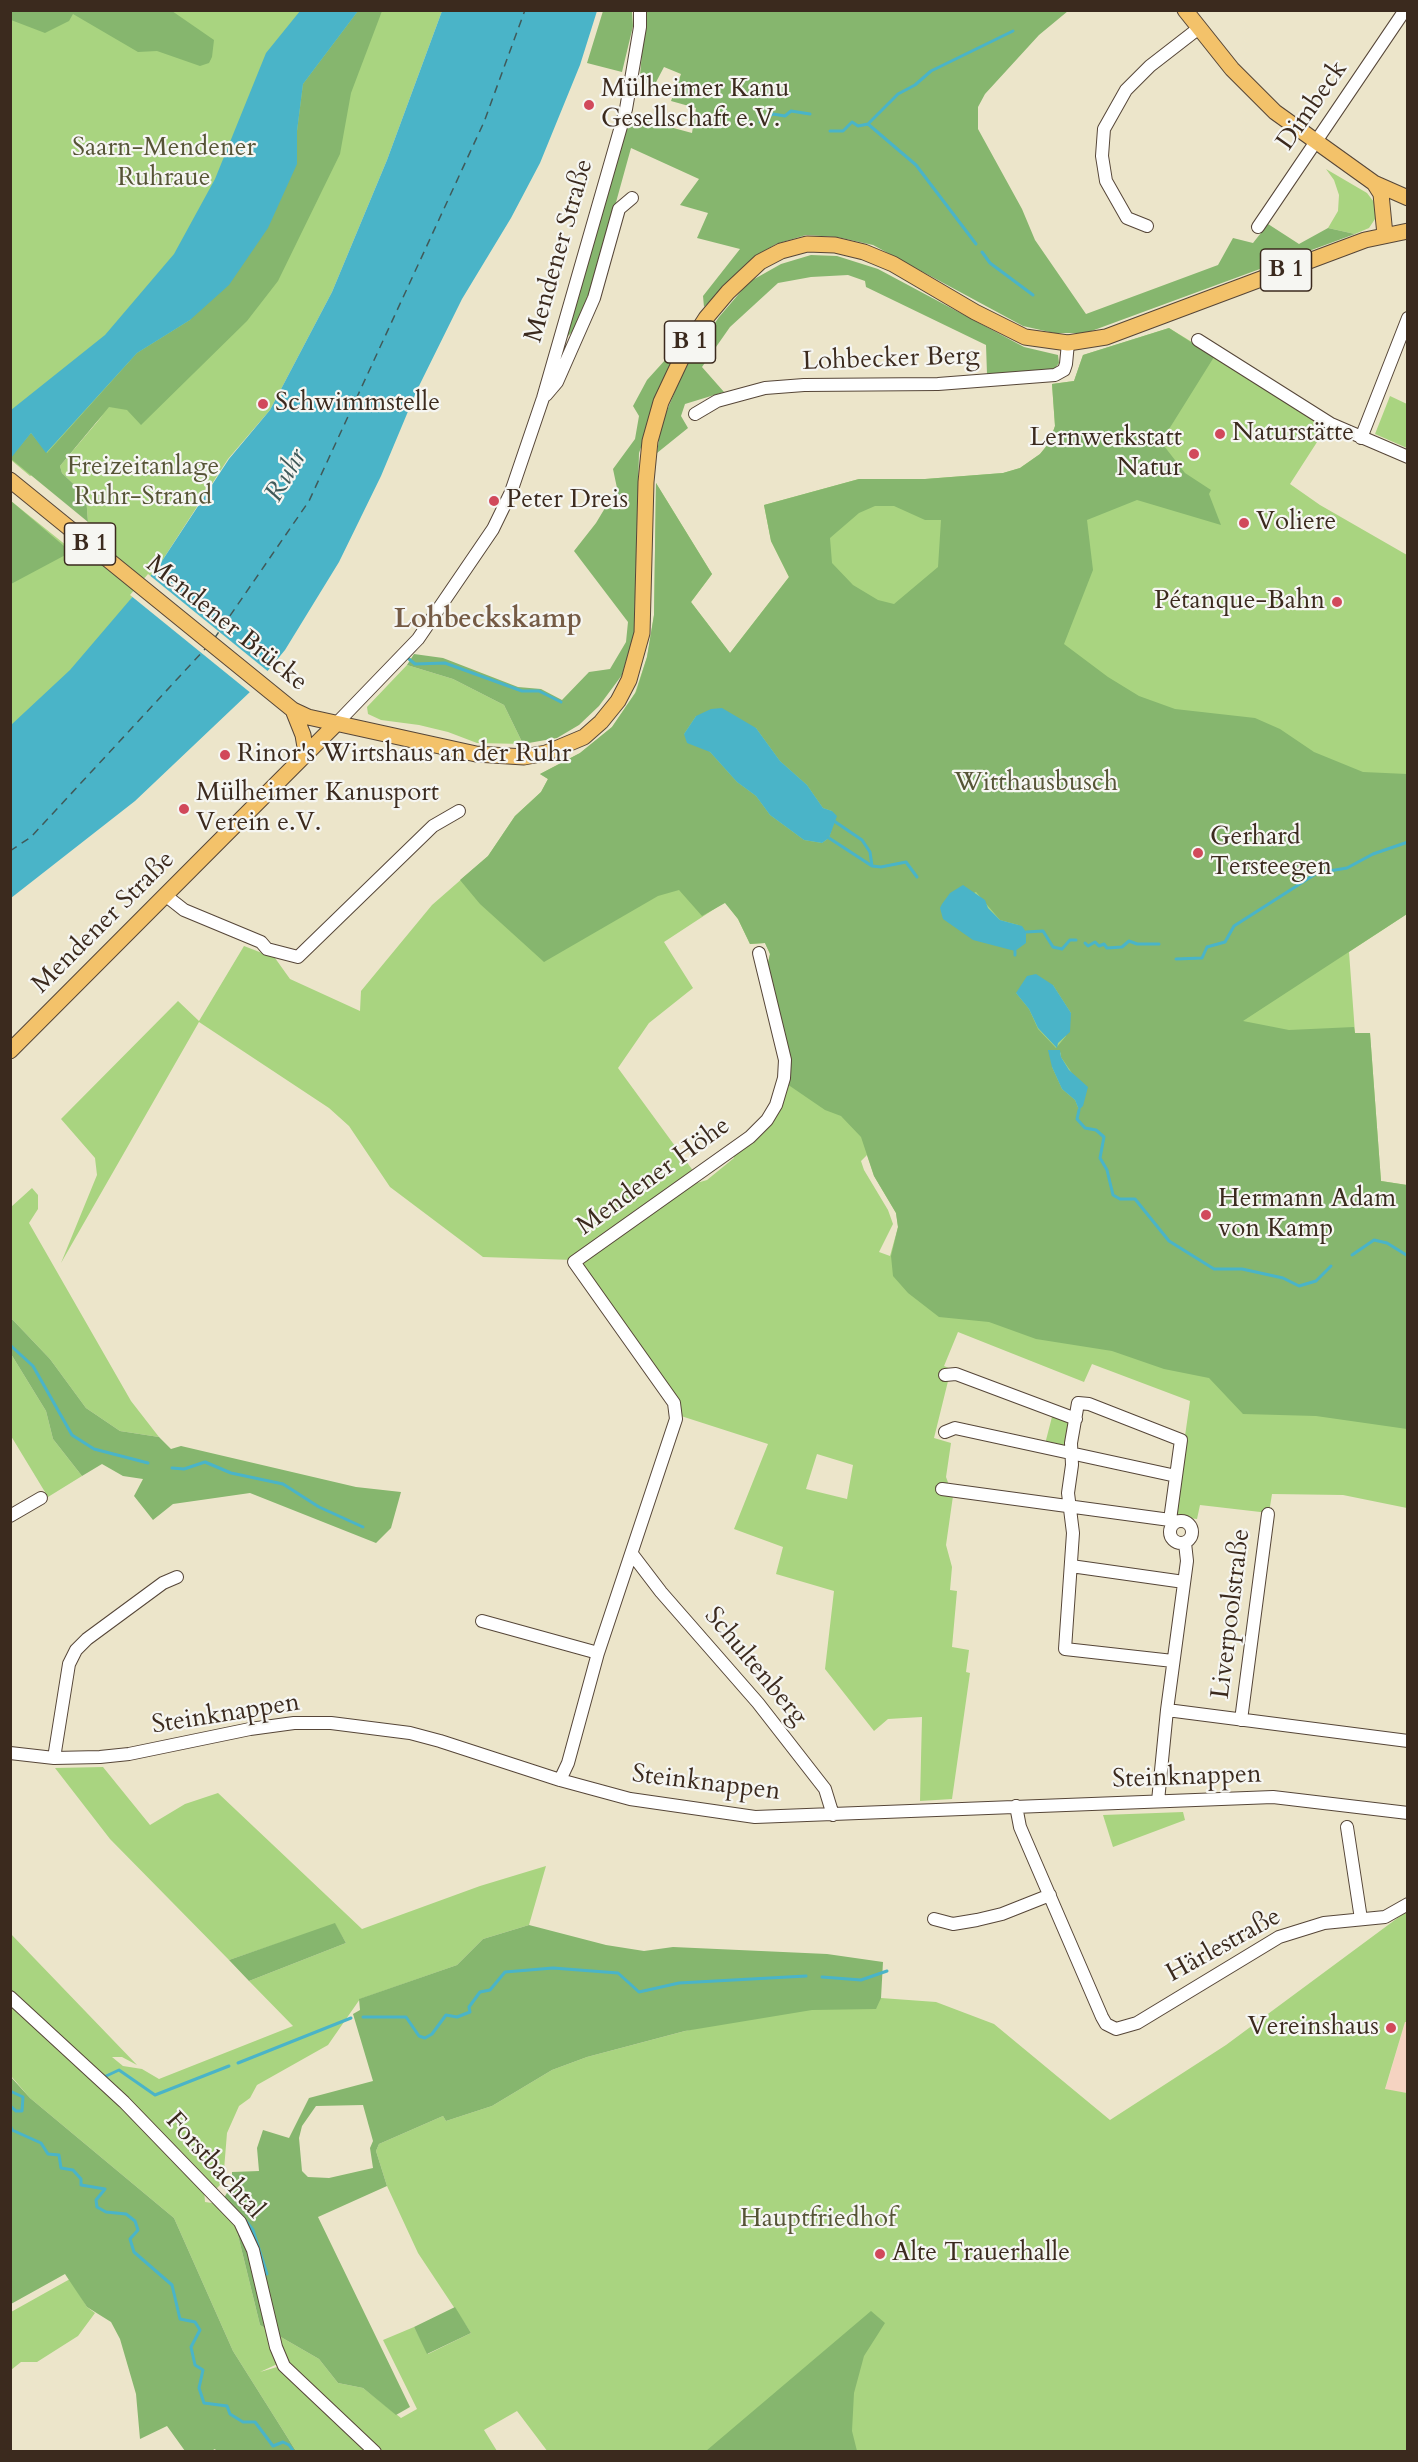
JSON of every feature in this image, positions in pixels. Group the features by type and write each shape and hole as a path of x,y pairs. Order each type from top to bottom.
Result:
{"main road":[{"path":"1185,10 1252,91 1314,142 1374,183 1407,198"},
{"path":"1374,183 1381,194 1385,235"},
{"name":"B 1","path":"335,725 476,754 524,757 567,747 601,722 618,701 630,680 642,633 646,482 650,441 661,402 686,349 706,318 747,273 760,262 781,251 807,244 835,245 864,252 893,264 975,312 1025,337 1068,343 1106,337 1385,235 1407,231"},
{"name":"Mendener Brücke","path":"10,480 291,708 335,725"},
{"path":"291,708 303,735 306,753"},
{"name":"Mendener Straße","path":"10,1051 335,725"}],"street":[{"name":"Mendener Straße","path":"335,725 418,639 493,529 512,492 543,398 626,109 640,27 640,10"},
{"name":"Dimbeck","path":"1258,226 1405,10"},
{"path":"1147,226 1127,218 1106,181 1102,156 1104,129 1126,90 1150,66 1199,28"},
{"name":"Mendener Straße","path":"543,398 557,382 594,298 619,209 632,198"},
{"path":"1360,438 1407,318"},
{"path":"1198,340 1331,424 1407,457"},
{"name":"Lohbecker Berg","path":"695,414 717,401 765,388 804,385 938,384 1055,375 1064,370 1068,343"},
{"path":"165,895 184,910 261,942 267,949 298,957 434,826 459,811"},
{"name":"Mendener Höhe","path":"560,1780 568,1763 598,1653 676,1419 674,1403 574,1262 750,1137 776,1105 784,1078 785,1060 759,953"},
{"path":"945,1375 956,1374 1076,1419"},
{"path":"1173,1661 1065,1649 1073,1533 1068,1493 1078,1403 1089,1404 1180,1440 1169,1533 1178,1543 1185,1543"},
{"path":"945,1432 955,1428 1176,1476"},
{"path":"942,1489 1171,1522 1182,1521 1191,1526 1191,1536 1185,1543 1187,1561 1167,1710 1158,1801"},
{"path":"10,1516 41,1498"},
{"name":"Liverpoolstraße","path":"1241,1720 1268,1514"},
{"name":"Schultenberg","path":"632,1554 661,1592 758,1703 825,1788 833,1815"},
{"path":"1071,1566 1184,1582"},
{"path":"54,1758 69,1664 76,1650 87,1639 154,1590 177,1577"},
{"path":"482,1622 598,1653"},
{"path":"1167,1710 1407,1741"},
{"name":"Steinknappen","path":"10,1753 54,1758 129,1754 250,1729 294,1723 331,1723 410,1733 560,1780 630,1799 755,1817 1290,1798 1407,1813"},
{"path":"934,1918 953,1924 977,1920 1002,1914 1050,1895 1020,1827 1016,1806"},
{"path":"1347,1827 1361,1919"},
{"name":"Härlestraße","path":"1050,1895 1102,2016 1106,2024 1116,2029 1137,2023 1279,1937 1324,1923 1385,1917 1407,1904"},
{"name":"Forstbachtal","path":"10,1996 124,2102 240,2222 253,2250 276,2347 284,2366 375,2451"}],"shaded area":[{"path":"1405,2022 1407,2022 1407,2093 1385,2090"}],"green space":[{"name":"Saarn-Mendener Ruhraue","path":"10,11 442,11 387,160 332,292 270,410 228,459 158,567 131,599 11,815 11,501 72,550 88,522 86,496 62,473 60,466 103,415 59,460 30,476 11,460"},
{"path":"10,11 172,11 214,40 212,57 209,63 200,66 157,51 138,52 73,14 69,21 45,33 11,20"},
{"path":"358,11 382,11 351,93 340,154 278,281 247,321 141,425 127,410 109,407 60,466 62,473 86,496 88,522 10,458 31,433 47,453 137,353 190,320 296,164 297,131 303,84"},
{"path":"603,11 632,11 633,26 622,72 587,63"},
{"path":"646,11 1068,11 1039,35 985,94 978,107 978,129 1022,209 1035,240 1086,314 1218,265 1233,238 1253,243 1268,224 1299,244 1328,228 1355,234 1086,333 1054,333 1023,326 873,245 837,237 806,235 776,244 754,257 704,307 703,296 740,249 697,238 708,213 680,205 699,179 631,148 597,271 576,328 565,339 629,116 692,133 696,108 671,101 681,74 664,67 654,86 647,84 640,75"},
{"path":"1326,169 1367,193 1377,206 1375,219 1369,228 1355,234 1328,228 1338,211 1339,195 1334,180"},
{"path":"811,255 837,256 878,269 1024,347 1058,355 1059,363 1053,371 987,374 986,345 866,287 865,281 848,275 811,277 778,283 730,327 702,367 724,392 685,404 681,416 688,428 657,453 661,425 686,365 719,317 749,282 781,264"},
{"name":"Witthausbusch","path":"1169,328 1328,425 1290,484 1320,505 1407,555 1407,914 1349,952 1355,1033 1370,1033 1381,1181 1407,1185 1407,1508 1343,1495 1272,1494 1269,1513 1200,1505 1197,1519 1180,1517 1174,1513 1190,1401 1092,1364 1084,1382 958,1332 944,1366 951,1369 934,1438 951,1443 946,1477 953,1496 946,1545 952,1567 950,1590 957,1591 952,1647 969,1650 966,1672 970,1673 952,1799 920,1801 922,1717 888,1719 874,1731 825,1669 834,1591 776,1574 783,1547 734,1529 768,1444 681,1416 583,1272 584,1260 690,1185 707,1180 734,1158 732,1154 755,1138 787,1084 767,967 770,954 765,943 750,944 738,919 725,902 664,942 693,988 649,1023 618,1068 694,1172 573,1260 483,1257 390,1187 349,1126 329,1108 199,1022 61,1263 97,1175 95,1158 61,1119 178,1001 199,1021 244,946 275,958 290,979 360,1011 361,991 432,905 488,856 515,816 541,792 548,779 540,774 580,753 612,727 635,693 647,657 654,615 656,483 712,574 691,602 730,653 789,577 771,541 764,505 859,479 925,479 1003,473 1020,468 1040,454 1049,443 1055,426 1052,384 1074,381 1083,355","holes":["867,1155 874,1176 896,1213 898,1227 890,1256 879,1252 893,1224 888,1210 864,1170 861,1161","817,1454 853,1465 847,1499 806,1489"]},
{"name":"Witthausbusch","path":"1169,328 1214,357 1161,442 1185,473 1211,490 1209,494 1221,525 1137,500 1087,520 1093,570 1064,644 1108,677 1139,696 1175,709 1255,718 1280,729 1314,752 1363,772 1407,774 1407,914 1243,1021 1289,1030 1354,1027 1355,1033 1370,1033 1381,1181 1407,1185 1407,1429 1316,1416 1243,1414 1209,1378 1164,1369 1112,1351 1036,1339 989,1322 939,1317 908,1293 893,1276 891,1256 898,1227 896,1213 874,1176 861,1137 841,1116 825,1110 787,1084 767,967 770,954 765,943 750,944 738,919 725,903 702,916 679,890 658,896 544,962 480,904 460,880 488,856 515,816 541,792 548,779 540,774 580,753 612,727 636,692 647,657 654,615 656,483 712,574 691,602 730,653 789,577 771,541 764,505 859,479 925,479 1003,473 1020,468 1040,454 1049,443 1055,426 1052,384 1074,381 1083,355","holes":["875,506 894,506 925,520 941,520 938,567 894,604 878,600 853,585 832,563 830,538 859,513","696,716 756,728 780,761 807,785 823,808 832,811 834,821 829,838 822,843 804,840 770,815 756,796 737,782 710,752 684,734","976,892 1000,920 1022,926 940,909","1053,985 1071,1013 1066,1036 1056,1048 1038,1029 1029,1009 1016,993","1061,1052 1061,1057 1074,1076 1079,1110 1075,1100 1062,1089 1052,1067"]},
{"path":"676,348 639,453 634,633 622,675 599,706 579,725 557,738 523,744 504,705 453,679 407,665 414,654 443,658 518,687 541,689 562,700 589,672 610,669 626,642 628,622 574,551 596,523 617,488 613,469 635,439 639,416 633,406 647,380"},
{"path":"1390,396 1407,404 1407,448 1375,434"},
{"path":"11,501 71,552 10,584"},
{"path":"407,665 453,679 504,705 523,744 477,743 448,732 381,720 368,714 367,707"},
{"path":"32,1188 38,1195 38,1209 29,1223 131,1401 159,1437 120,1431 86,1408 50,1359 11,1318 11,1207"},
{"path":"11,1318 50,1359 86,1408 120,1431 159,1437 171,1449 181,1446 356,1487 401,1492 391,1528 376,1543 250,1493 173,1504 153,1520 134,1496 143,1479 123,1476 102,1464 82,1476 53,1439 46,1411 11,1354"},
{"path":"11,1354 46,1411 53,1439 82,1476 48,1497 11,1436"},
{"path":"1053,1413 1068,1419 1070,1424 1065,1449 1045,1444"},
{"name":"Hauptfriedhof","path":"103,1767 150,1825 185,1804 218,1793 362,1929 480,1886 546,1866 529,1925 483,1939 457,1965 360,1999 328,2045 257,2085 250,2098 239,2106 227,2133 223,2182 217,2188 204,2189 205,2202 219,2204 235,2223 260,2325 319,2359 338,2383 363,2388 401,2418 417,2409 383,2340 414,2327 428,2354 471,2333 418,2253 387,2186 376,2151 379,2144 443,2116 446,2121 492,2106 552,2070 587,2057 855,1986 881,1998 936,2002 994,2024 1110,2120 1226,2045 1407,1911 1407,2022 1405,2022 1385,2089 1407,2093 1407,2451 548,2452 517,2411 484,2430 497,2451 382,2451 284,2361 260,2372 277,2367 373,2451 296,2451 233,2351 174,2218 30,2098 11,2076 10,1933 137,2065 122,2057 112,2057 123,2066 142,2069 159,2079 293,2026 249,1981 346,1943 335,1924 229,1960 110,1839 55,1768"},
{"path":"1183,1812 1185,1820 1113,1847 1103,1815"},
{"path":"335,1923 346,1943 249,1981 229,1960"},
{"path":"529,1925 606,1945 644,1951 673,1947 827,1954 883,1962 881,1998 876,2009 812,2010 685,2031 587,2057 552,2070 492,2106 446,2121 443,2116 379,2144 376,2151 387,2186 318,2217 410,2407 396,2415 363,2388 338,2383 319,2359 260,2325 235,2223 224,2198 232,2184 232,2172 259,2171 257,2148 263,2130 289,2138 309,2098 373,2081 353,2014 360,2010 359,1999 457,1965 483,1939","holes":["363,2105 373,2141 370,2148 373,2168 329,2178 308,2177 302,2171 299,2138 302,2126 316,2106"]},
{"path":"10,2076 30,2098 174,2218 233,2351 296,2451 217,2452 215,2449 185,2451 167,2426 140,2439 136,2394 120,2339 111,2322 87,2307 65,2274 11,2304"},
{"path":"70,2279 87,2307 95,2313 78,2336 37,2362 21,2362 11,2370 11,2312"},
{"path":"455,2307 471,2333 427,2354 414,2327"},
{"path":"871,2311 885,2323 864,2356 854,2393 852,2431 857,2451 706,2451"}],"water":[{"path":"300,11 358,11 303,84 297,131 297,164 268,228 229,285 190,320 137,353 46,453 31,433 11,458 11,410 105,335 174,254 215,179 266,53"},
{"name":"Ruhr","path":"442,11 597,11 580,65 540,163 511,218 462,299 417,390 381,476 339,562 285,650 251,691 135,801 11,898 11,725 70,670 158,567 229,459 270,410 332,292 387,160"},
{"path":"722,708 756,728 780,761 807,785 823,808 832,811 837,816 829,838 822,843 804,840 770,815 756,796 737,782 710,752 687,743 684,734 696,716 711,709"},
{"path":"963,885 985,900 988,908 1000,920 1022,926 1026,932 1026,943 1015,951 973,940 943,919 940,908 942,904 950,893"},
{"path":"1036,974 1053,985 1071,1013 1070,1032 1058,1043 1057,1048 1038,1028 1029,1009 1016,993 1027,976"},
{"path":"1048,1050 1060,1050 1061,1057 1069,1070 1088,1087 1083,1106 1079,1110 1075,1100 1062,1089 1052,1067"}],"pier":[{"path":"148,574 270,673 252,694 130,595"}],"waterway":[{"path":"830,131 843,131 852,122 858,126 868,124 898,94 915,85 931,71 1013,31"},
{"path":"760,122 773,114 785,116 791,111 810,114"},
{"path":"868,124 916,165 976,244"},
{"path":"982,252 990,263 1033,295"},
{"path":"409,659 415,664 445,663 522,691 539,691 561,702"},
{"path":"834,821 862,840 870,852 872,866"},
{"path":"829,838 872,866 881,867 906,862 917,877"},
{"path":"1176,959 1202,958 1207,947 1225,942 1234,926 1317,873 1347,868 1373,854 1408,842"},
{"path":"1026,932 1043,931 1053,947 1062,949 1070,940 1076,940"},
{"path":"1085,943 1088,946 1095,942 1099,946 1104,944 1107,948 1122,947 1129,941 1137,944 1159,944"},
{"path":"1079,1110 1077,1119 1085,1128 1096,1130 1104,1137 1100,1158 1107,1170 1113,1195 1120,1199 1135,1199 1169,1241 1214,1269 1242,1269 1283,1278 1299,1286 1316,1281 1331,1266"},
{"path":"1352,1255 1374,1240 1387,1243 1408,1256"},
{"path":"10,1345 33,1366 72,1435 94,1449 148,1463"},
{"path":"172,1468 184,1469 205,1462 231,1473 283,1484 319,1507 363,1527"},
{"path":"363,2017 406,2017 419,2036 425,2038 432,2034 446,2015 457,2017 470,2012 469,2007 480,1992 490,1990 505,1972 553,1968 618,1973 639,1992 679,1983 806,1976"},
{"path":"822,1977 861,1980 887,1971"},
{"path":"238,2063 351,2018"},
{"path":"104,2077 119,2070 155,2095 229,2066"},
{"path":"10,2091 23,2097 22,2111 16,2111 10,2106"},
{"path":"10,2125 12,2130 41,2143 48,2154 59,2155 61,2168 73,2170 81,2179 81,2185 105,2189 96,2200 97,2207 106,2212 126,2214 135,2221 138,2230 130,2239 134,2252 172,2285 180,2319 195,2322 200,2330 191,2347 195,2365 203,2370 199,2388 204,2403 227,2406 230,2414 243,2422 255,2422 273,2446 283,2442 289,2445 294,2452"},
{"path":"246,2221 253,2230 267,2274"}],"ferry route":[{"path":"214,639 309,501 484,122 525,10"},
{"path":"10,851 31,837 205,649"}],"place":[{"name":"Mülheimer Kanu Gesellschaft e.V.","path":"589,105"},
{"name":"Schwimmstelle","path":"263,404"},
{"name":"Naturstätte","path":"1220,434"},
{"name":"Lernwerkstatt Natur","path":"1194,454"},
{"name":"Peter Dreis","path":"494,501"},
{"name":"Voliere","path":"1244,523"},
{"name":"Pétanque-Bahn","path":"1337,602"},
{"name":"Rinor's Wirtshaus an der Ruhr","path":"225,755"},
{"name":"Mülheimer Kanusport Verein e.V.","path":"184,809"},
{"name":"Gerhard Tersteegen","path":"1198,853"},
{"name":"Hermann Adam von Kamp","path":"1206,1215"},
{"name":"Vereinshaus","path":"1391,2028"},
{"name":"Alte Trauerhalle","path":"880,2254"}],"district":[{"name":"Lohbeckskamp","path":"488,621"}],"park label":[{"name":"Freizeitanlage Ruhr-Strand","path":"143,483"}]}
